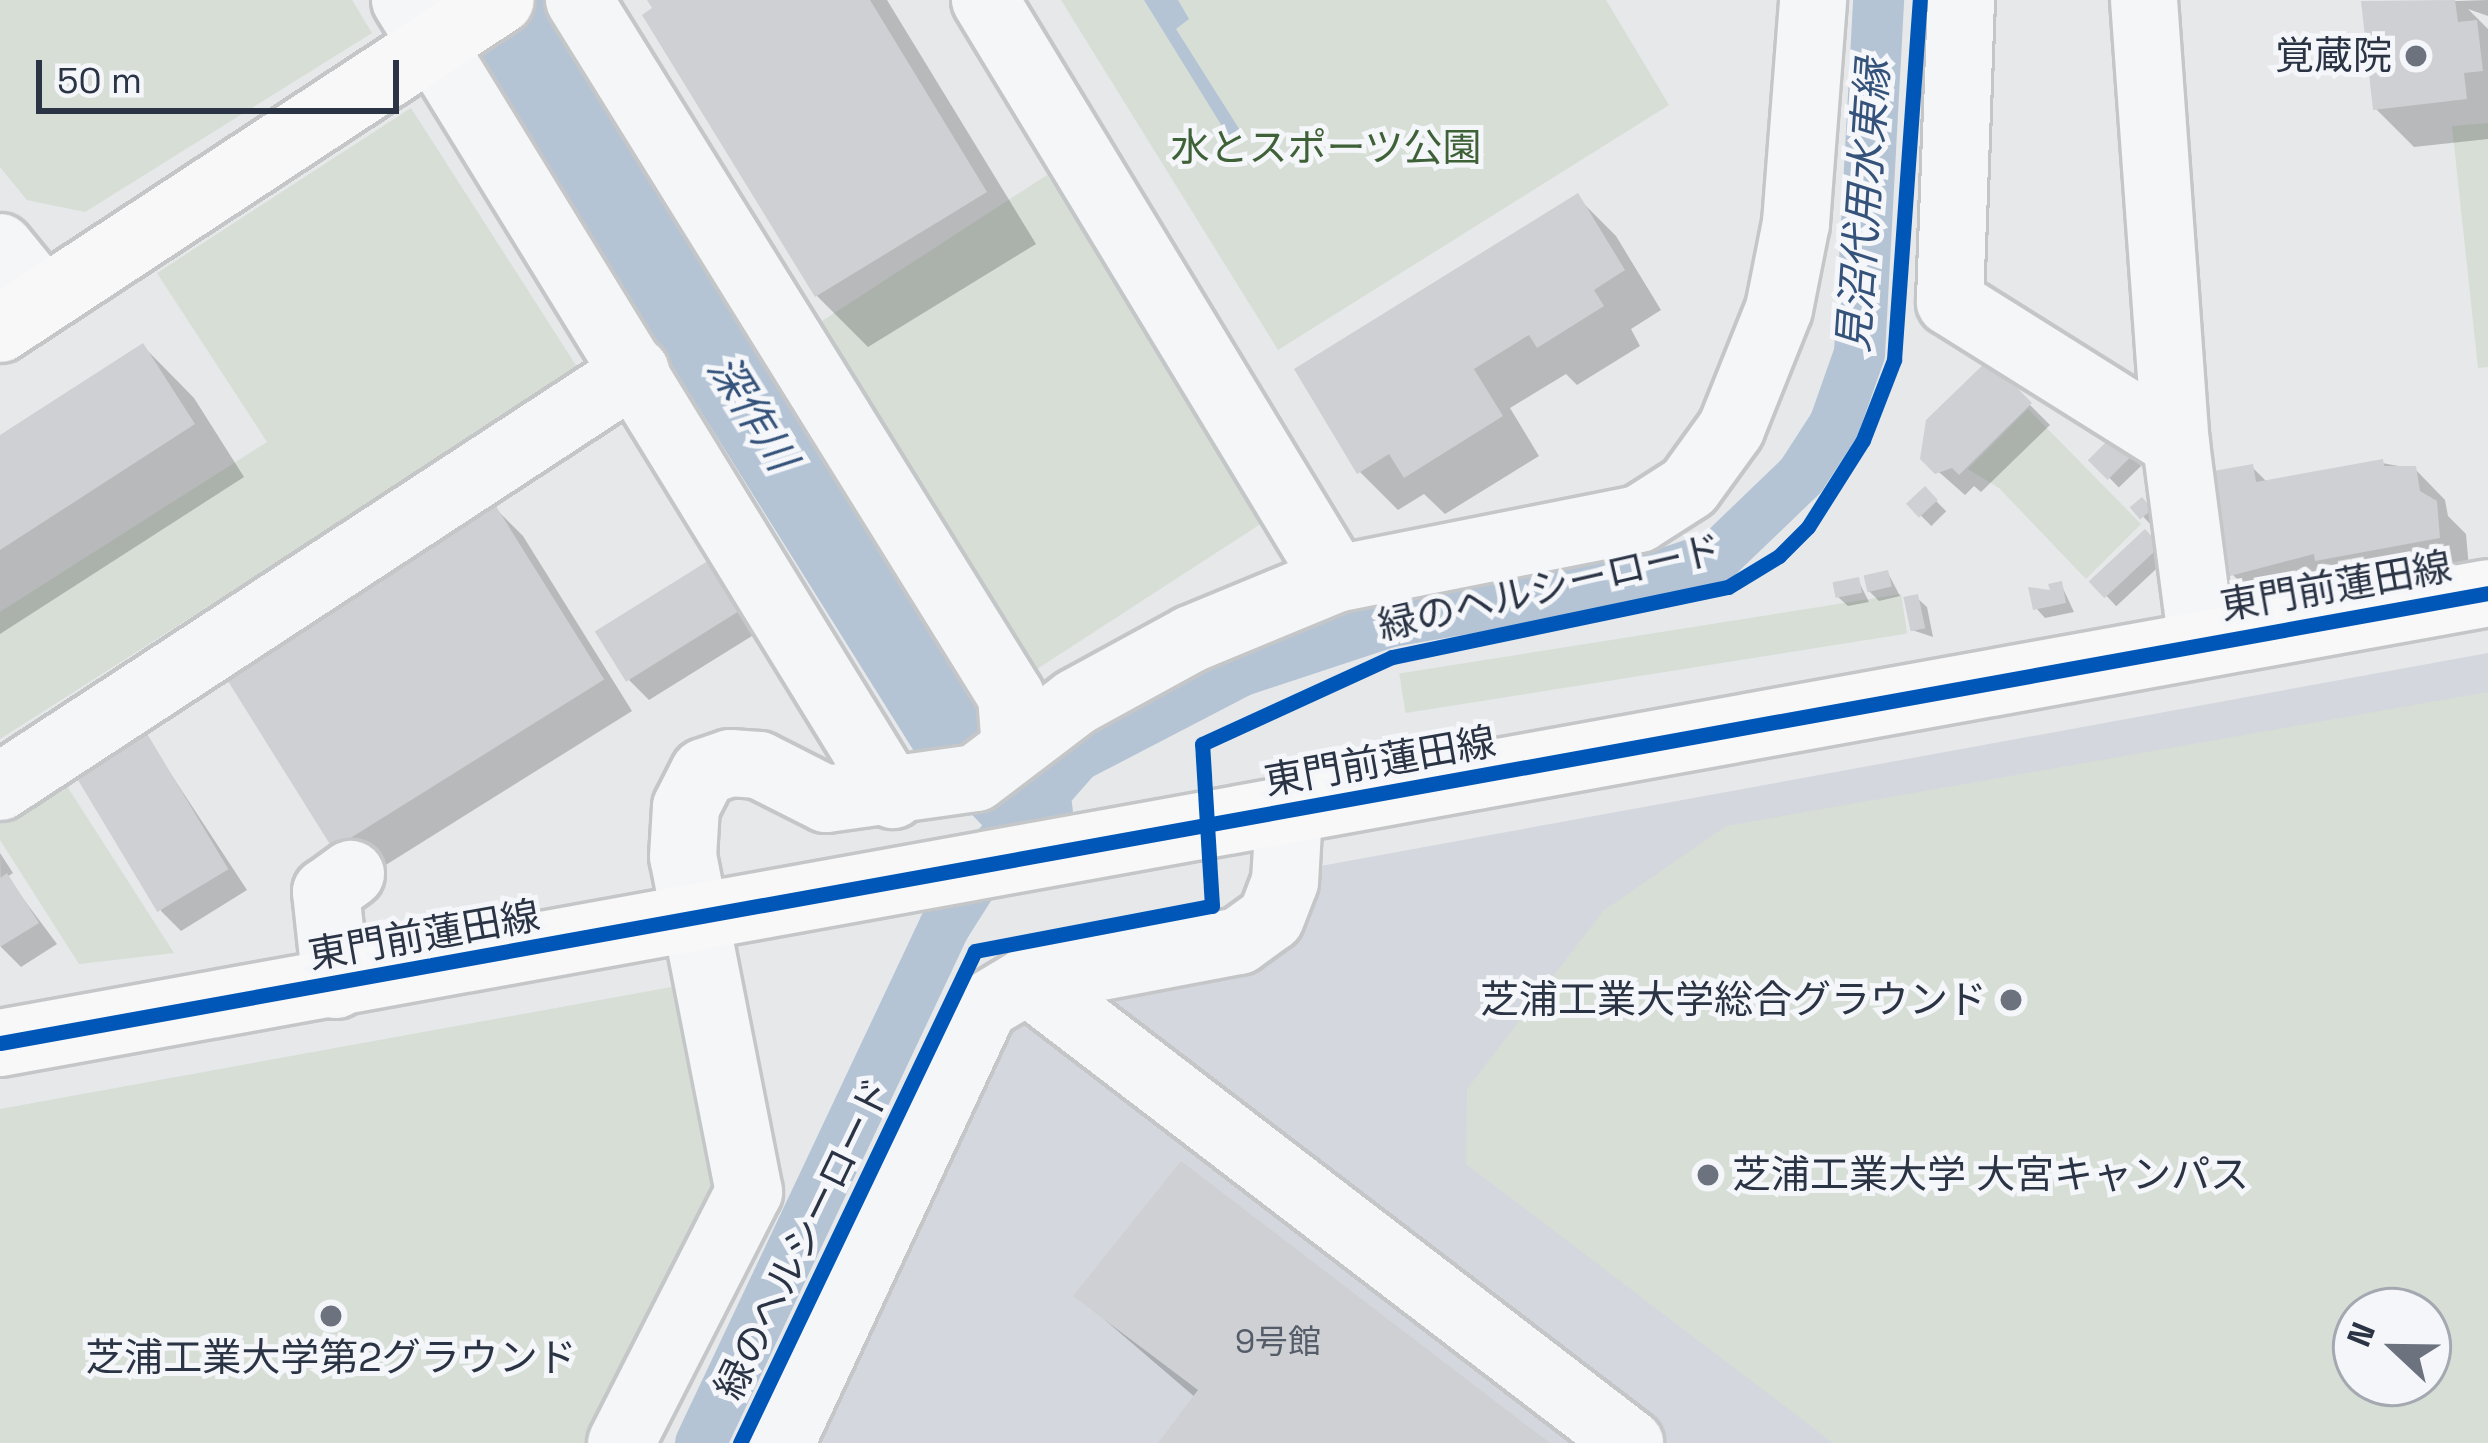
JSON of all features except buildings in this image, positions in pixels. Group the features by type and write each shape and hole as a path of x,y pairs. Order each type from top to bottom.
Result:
{"main road":[{"path":"13,290 447,19"},
{"name":"東門前蓮田線","path":"0,1043 2488,593"}],"street":[{"path":"579,0 1011,696 1015,748"},
{"path":"985,0 1336,579"},
{"path":"621,1443 748,1192 683,857 686,807 704,772 730,763 759,765 826,799 976,778 1076,702 1191,639 1336,579 1639,520 1689,487 1731,429 1779,309 1796,224 1813,0"},
{"path":"1960,0 1951,302 2176,444"},
{"path":"2144,0 2176,444 2202,644"},
{"path":"447,19 636,371 910,790"},
{"path":"0,787 636,371"},
{"path":"781,1443 971,1031 1000,991 1028,981 1239,941 1271,918 1285,882 1289,813"},
{"path":"336,985 326,892 351,874"},
{"path":"1028,981 1630,1443"}],"shaded area":[{"name":"芝浦工業大学 大宮キャンパス","path":"2488,653 2488,1443 803,1443 990,1038 1315,867"}],"green space":[{"path":"0,0 352,0 372,33 85,212 27,200 0,167"},
{"name":"水とスポーツ公園","path":"1061,0 1606,0 1669,105 1278,350"},
{"path":"411,108 579,370 0,739 0,612 267,442 157,273"},
{"path":"2488,123 2488,367 2478,368 2452,126"},
{"path":"1047,175 1270,518 1028,675 805,332"},
{"path":"2028,409 2141,524 2086,579 1999,488 1968,469"},
{"path":"1901,594 1907,634 1406,713 1399,673"},
{"name":"芝浦工業大学総合グラウンド","path":"2488,692 2488,1443 1833,1443 1466,1164 1467,1089 1603,911 1726,826"},
{"path":"56,769 174,953 79,964 0,840 0,802"},
{"name":"芝浦工業大学第2グラウンド","path":"688,984 723,1189 600,1443 0,1443 0,1109"}],"water":[{"path":"1144,0 1178,0 1189,19 1176,29 1243,135 1233,144"}],"waterway":[{"name":"深作川","path":"494,0 955,735 1029,811"},
{"name":"見沼代用水東縁","path":"700,1443 944,926 989,855 1076,756 1239,671 1390,621 1662,574 1718,555 1801,475 1834,424 1859,353 1878,0"}],"cycle path":[{"name":"緑のヘルシーロード","path":"740,1443 975,951 1212,906 1202,744 1392,657 1728,587 1779,556 1808,527 1863,440 1894,360 1920,0"},
{"path":"0,1043 2488,593"}],"place":[{"name":"覚蔵院","path":"2416,56"},
{"name":"芝浦工業大学総合グラウンド","path":"2011,1000"},
{"name":"芝浦工業大学 大宮キャンパス","path":"1708,1175"},
{"name":"芝浦工業大学第2グラウンド","path":"331,1316"}]}
